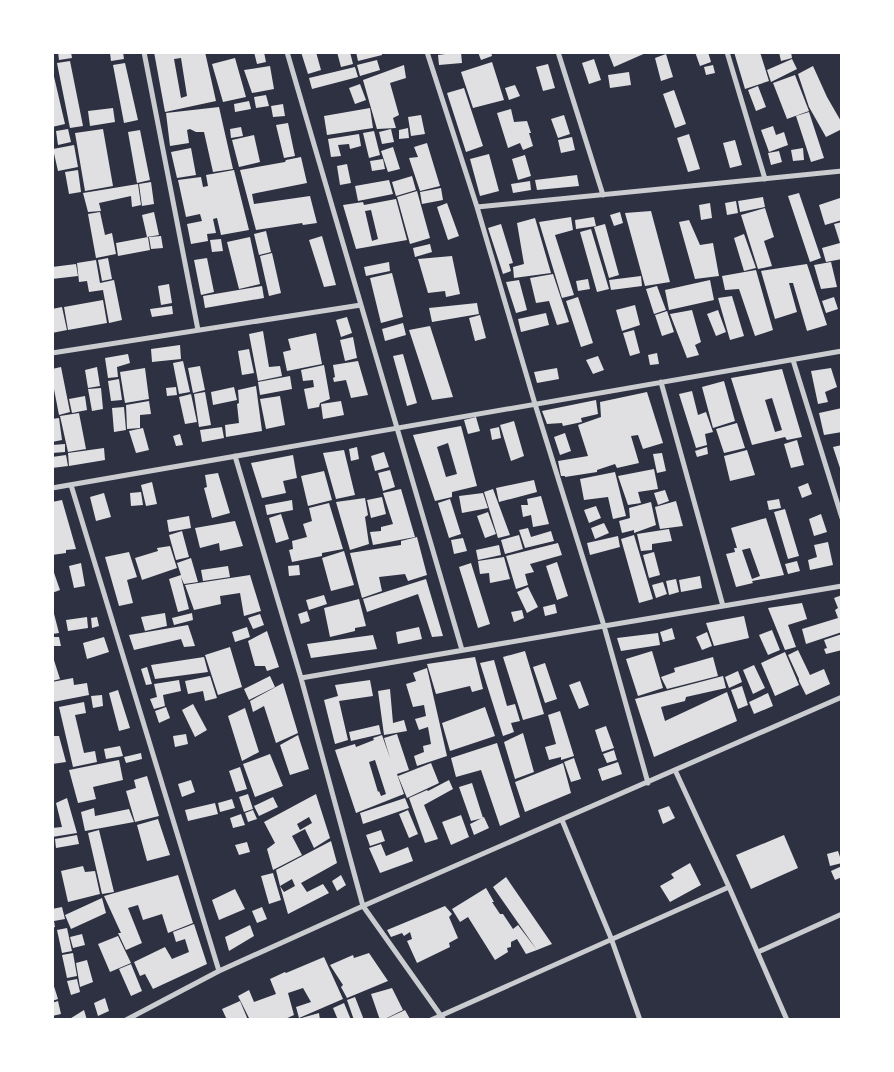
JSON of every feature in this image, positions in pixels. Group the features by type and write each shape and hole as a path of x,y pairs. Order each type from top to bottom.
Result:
{"street":[{"path":"144,52 198,330"},
{"path":"287,52 462,650"},
{"path":"427,52 477,207 534,404 604,626 648,783"},
{"path":"558,52 603,195"},
{"path":"727,52 766,179"},
{"path":"477,207 842,171"},
{"path":"52,353 361,305"},
{"path":"52,488 842,351"},
{"path":"793,360 842,518"},
{"path":"661,382 724,606"},
{"path":"235,456 301,678 363,906 442,1017"},
{"path":"71,485 220,971"},
{"path":"301,678 842,586"},
{"path":"126,1020 220,971 363,906 842,697"},
{"path":"675,770 787,1020"},
{"path":"562,820 611,938 640,1020"},
{"path":"431,1020 442,1017 611,938 729,887"},
{"path":"758,952 842,914"}],"building":[{"path":"58,52 71,52 72,58 59,60"},
{"path":"123,52 124,59 111,61 110,53"},
{"path":"154,52 205,52 216,101 165,112","holes":["181,58 187,96 181,98 174,59"]},
{"path":"254,52 264,52 266,62 257,64"},
{"path":"301,52 316,52 321,70 308,74"},
{"path":"337,52 350,52 353,64 341,67"},
{"path":"356,52 382,52 382,55 358,61"},
{"path":"461,52 462,63 439,65 438,55"},
{"path":"478,52 491,52 492,56 481,60"},
{"path":"608,52 648,52 614,67"},
{"path":"695,52 708,52 711,62 700,66"},
{"path":"734,52 760,52 769,81 745,89"},
{"path":"779,52 791,52 792,58 781,61"},
{"path":"666,54 673,77 661,81 655,58"},
{"path":"235,58 246,97 223,102 212,64"},
{"path":"594,59 601,80 589,84 582,63"},
{"path":"792,59 797,69 771,82 767,70"},
{"path":"377,60 380,70 360,76 357,65"},
{"path":"70,61 83,126 70,128 57,63"},
{"path":"492,62 504,100 473,108 461,72"},
{"path":"125,63 138,120 124,123 113,65"},
{"path":"548,64 555,88 543,91 536,67"},
{"path":"404,65 406,78 390,83 399,115 393,118 396,128 377,129 363,80"},
{"path":"713,65 715,73 706,75 704,67"},
{"path":"270,66 274,89 252,93 244,70"},
{"path":"813,66 827,97 842,123 842,129 826,137 809,107 798,74"},
{"path":"355,67 358,77 312,89 309,78"},
{"path":"52,68 65,124 52,127"},
{"path":"629,72 631,85 610,88 608,75"},
{"path":"795,75 809,111 787,119 773,83"},
{"path":"360,84 366,100 355,104 349,88"},
{"path":"515,85 520,96 509,100 505,88"},
{"path":"758,86 766,107 756,111 748,90"},
{"path":"464,88 483,146 466,152 447,93"},
{"path":"674,90 686,124 675,128 663,94"},
{"path":"266,95 269,106 256,108 254,97"},
{"path":"249,101 251,109 235,112 234,104"},
{"path":"283,104 285,116 273,117 271,106"},
{"path":"219,107 233,169 213,172 204,132 187,130 189,143 170,146 166,113"},
{"path":"113,108 115,122 90,126 88,111"},
{"path":"370,108 373,128 327,135 324,116"},
{"path":"511,109 514,122 527,121 533,146 523,150 520,143 508,148 497,113"},
{"path":"809,112 824,158 811,162 796,116"},
{"path":"421,115 425,134 411,136 408,117"},
{"path":"564,115 570,134 558,138 551,119"},
{"path":"288,123 295,156 284,158 276,125"},
{"path":"773,126 776,135 784,132 788,145 769,152 761,130"},
{"path":"241,127 243,136 231,138 230,129"},
{"path":"408,128 409,138 399,139 399,130"},
{"path":"68,129 71,142 58,145 56,131"},
{"path":"103,129 113,186 85,191 75,133"},
{"path":"391,129 394,142 382,144 379,132"},
{"path":"140,130 150,180 137,183 128,132"},
{"path":"374,131 380,155 369,158 363,133"},
{"path":"359,134 361,146 350,149 349,144 338,145 341,156 331,157 328,139"},
{"path":"689,134 700,169 688,172 677,138"},
{"path":"254,135 260,162 239,167 232,140"},
{"path":"572,137 575,150 561,153 558,140"},
{"path":"735,140 742,165 730,168 723,143"},
{"path":"427,143 440,186 420,191 409,158 418,157 414,147"},
{"path":"74,145 78,167 58,171 53,149"},
{"path":"393,147 400,169 388,172 381,151"},
{"path":"191,148 196,175 177,178 171,152"},
{"path":"803,148 804,160 793,161 791,150"},
{"path":"779,151 782,162 771,165 768,153"},
{"path":"489,154 499,191 480,196 470,159"},
{"path":"525,155 531,176 518,180 512,159"},
{"path":"301,157 307,183 252,194 254,204 310,196 317,223 303,225 302,223 256,230 240,170 285,162 286,160"},
{"path":"383,159 385,169 372,171 370,161"},
{"path":"347,164 351,183 340,185 337,166"},
{"path":"78,170 81,192 69,194 65,172"},
{"path":"234,170 249,230 221,235 217,218 213,219 216,233 207,234 208,241 191,244 187,224 202,221 200,214 186,217 178,180 201,177 203,187 208,186 206,175"},
{"path":"577,175 579,186 537,190 535,180"},
{"path":"412,176 416,190 396,196 392,182"},
{"path":"389,180 393,194 358,201 355,186"},
{"path":"530,181 531,190 513,193 511,184"},
{"path":"151,182 154,204 142,206 139,184"},
{"path":"138,184 141,205 132,207 131,196 99,203 101,211 88,212 83,193"},
{"path":"441,188 443,200 422,204 420,192"},
{"path":"417,191 430,238 410,244 397,197"},
{"path":"799,193 821,258 810,262 788,196"},
{"path":"763,197 765,207 740,212 738,201"},
{"path":"840,198 842,202 842,220 825,225 819,205"},
{"path":"396,199 407,240 356,249 343,205 363,202 364,205","holes":["371,210 378,239 372,241 365,211"]},
{"path":"736,201 738,213 727,215 725,203"},
{"path":"447,203 459,236 448,240 437,207"},
{"path":"710,203 712,218 701,220 699,205"},
{"path":"765,208 774,237 764,241 772,266 758,269 741,215"},
{"path":"651,211 670,282 645,286 625,213"},
{"path":"100,212 105,235 112,233 116,254 96,258 88,214"},
{"path":"154,212 159,235 147,237 142,215"},
{"path":"620,212 623,223 614,226 610,215"},
{"path":"571,217 573,230 555,235 574,295 562,298 539,222"},
{"path":"594,217 596,226 576,229 575,220"},
{"path":"535,218 551,273 514,278 513,267 524,264 517,223"},
{"path":"689,220 700,245 713,243 719,276 695,279 679,222"},
{"path":"842,222 842,259 826,262 822,248 840,243 834,224"},
{"path":"501,224 513,263 509,264 511,271 503,274 488,228"},
{"path":"605,224 619,275 609,278 594,227"},
{"path":"591,229 609,289 597,292 580,232"},
{"path":"266,231 271,252 259,255 254,234"},
{"path":"744,234 756,268 744,271 734,238"},
{"path":"161,236 163,248 151,249 149,237"},
{"path":"322,236 336,285 324,287 309,240"},
{"path":"148,237 150,250 118,256 116,243"},
{"path":"250,237 260,284 239,289 227,242"},
{"path":"221,239 223,251 212,252 210,240"},
{"path":"430,244 432,252 415,257 413,248"},
{"path":"272,253 281,293 269,296 260,256"},
{"path":"452,256 460,294 446,297 445,291 428,293 418,259"},
{"path":"108,258 112,279 102,281 98,260"},
{"path":"207,258 214,292 201,295 194,260"},
{"path":"96,260 100,283 114,280 122,320 109,323 103,290 89,292 87,281 79,282 77,263"},
{"path":"389,262 390,271 366,276 364,267"},
{"path":"831,262 837,287 821,289 814,265"},
{"path":"76,264 78,276 52,279 52,267"},
{"path":"807,264 827,325 807,331 793,283 789,283 797,312 775,319 761,271"},
{"path":"756,270 773,330 755,336 739,289 725,290 722,276"},
{"path":"392,273 403,317 381,323 370,278"},
{"path":"553,274 569,322 557,325 549,301 536,303 530,278"},
{"path":"641,276 642,286 611,290 609,280"},
{"path":"588,279 590,289 578,291 576,281"},
{"path":"519,280 527,310 516,313 506,282"},
{"path":"710,280 714,300 669,310 665,290"},
{"path":"169,284 172,303 161,305 158,286"},
{"path":"262,286 264,298 205,308 203,296"},
{"path":"657,286 666,310 654,314 646,289"},
{"path":"732,296 744,336 730,340 718,298"},
{"path":"578,297 593,343 581,347 566,301"},
{"path":"834,297 838,309 826,313 822,301"},
{"path":"103,300 107,323 68,330 64,307"},
{"path":"477,303 479,314 432,322 429,308"},
{"path":"635,305 640,325 622,331 616,310"},
{"path":"172,306 173,314 152,317 150,309"},
{"path":"62,307 67,330 52,333 52,309"},
{"path":"692,310 701,342 695,345 699,355 687,358 670,314"},
{"path":"718,310 726,332 716,336 707,314"},
{"path":"667,311 674,332 662,336 655,315"},
{"path":"546,313 549,325 521,332 518,319"},
{"path":"480,315 486,338 475,341 469,318"},
{"path":"347,317 352,333 341,337 336,320"},
{"path":"403,323 406,335 385,341 382,329"},
{"path":"430,326 453,397 432,400 409,330"},
{"path":"634,330 640,353 630,356 623,333"},
{"path":"263,331 269,367 280,366 282,376 258,381 249,334"},
{"path":"316,333 322,364 287,371 283,352 291,350 288,339"},
{"path":"353,337 357,358 345,361 340,340"},
{"path":"180,345 181,359 152,362 151,349"},
{"path":"249,349 254,373 242,375 238,351"},
{"path":"657,353 659,364 650,365 648,355"},
{"path":"128,354 130,363 117,367 118,377 108,378 105,358"},
{"path":"403,354 417,403 407,406 393,356"},
{"path":"598,356 604,370 593,374 586,360"},
{"path":"183,361 190,392 179,394 173,363"},
{"path":"358,361 368,395 351,398 346,380 334,382 333,365"},
{"path":"324,365 330,399 320,403 319,407 308,409 304,389 314,387 313,380 303,381 301,370"},
{"path":"200,366 205,390 193,393 188,368"},
{"path":"61,367 70,412 59,415 52,379 52,369"},
{"path":"97,367 100,386 88,388 85,370"},
{"path":"145,368 149,399 125,403 120,372"},
{"path":"557,368 559,379 537,383 534,372"},
{"path":"831,368 837,387 825,392 828,402 818,404 811,371"},
{"path":"782,369 802,437 787,440 785,437 752,445 731,378","holes":["772,398 782,430 775,432 765,400"]},
{"path":"290,376 292,389 260,395 258,382"},
{"path":"119,379 122,400 111,401 108,381"},
{"path":"724,381 735,421 713,428 702,387"},
{"path":"256,386 262,431 226,437 225,425 239,423 238,390"},
{"path":"176,387 177,395 167,396 166,388"},
{"path":"234,387 237,400 213,405 211,392"},
{"path":"101,388 103,409 92,411 88,389"},
{"path":"692,391 698,415 706,412 713,432 705,434 707,445 696,448 679,394"},
{"path":"205,392 211,425 199,427 194,394"},
{"path":"647,392 663,443 643,449 638,435 631,436 639,463 617,468 615,464 597,470 597,472 561,476 558,461 588,456 578,425 601,417 600,402"},
{"path":"191,394 197,422 185,424 179,397"},
{"path":"85,396 87,410 72,413 69,399"},
{"path":"280,396 285,425 266,429 260,399"},
{"path":"596,400 598,414 581,418 582,422 563,426 562,423 547,424 542,411"},
{"path":"149,401 151,414 140,415 140,428 127,429 126,405"},
{"path":"341,401 344,415 323,419 321,404"},
{"path":"124,407 126,430 114,432 112,408"},
{"path":"842,408 842,432 824,435 819,413"},
{"path":"79,413 86,449 68,452 60,416"},
{"path":"476,417 480,431 468,434 464,420"},
{"path":"59,418 62,440 52,442 52,419"},
{"path":"514,421 524,456 511,461 500,425"},
{"path":"737,423 745,448 724,453 716,429"},
{"path":"461,426 477,486 452,492 452,497 435,501 413,435","holes":["448,443 457,474 446,477 437,447"]},
{"path":"222,427 224,438 202,442 200,430"},
{"path":"499,427 501,438 492,440 490,429"},
{"path":"143,428 149,450 136,453 129,431"},
{"path":"565,433 571,451 560,455 554,437"},
{"path":"180,434 183,445 176,446 173,436"},
{"path":"797,440 804,465 791,468 784,444"},
{"path":"65,444 65,452 52,453 52,445"},
{"path":"842,445 842,471 841,471 833,447"},
{"path":"357,447 359,459 351,461 349,449"},
{"path":"707,447 708,454 697,457 695,451"},
{"path":"104,448 105,460 69,466 68,453"},
{"path":"344,450 355,495 336,499 323,453"},
{"path":"747,450 755,475 730,481 724,456"},
{"path":"384,452 389,467 375,471 371,456"},
{"path":"662,453 666,471 657,473 653,454"},
{"path":"66,455 68,466 52,468 52,457"},
{"path":"293,455 297,478 283,481 286,493 262,498 251,463"},
{"path":"654,469 658,489 638,492 641,503 628,505 618,476"},
{"path":"390,470 395,487 383,491 378,473"},
{"path":"324,471 332,500 308,506 301,476"},
{"path":"615,472 626,516 613,519 608,497 584,500 580,479"},
{"path":"218,473 230,513 212,518 204,488 207,487 205,475"},
{"path":"534,480 537,492 499,502 496,488"},
{"path":"152,482 157,504 146,506 141,485"},
{"path":"808,483 812,494 802,498 798,487"},
{"path":"401,489 415,537 373,545 370,532 381,531 381,527 393,524 383,493"},
{"path":"493,489 510,535 498,538 484,492"},
{"path":"665,490 669,501 658,505 654,493"},
{"path":"141,492 143,505 131,506 130,493"},
{"path":"104,493 111,517 96,521 90,497"},
{"path":"483,493 488,508 462,513 459,496"},
{"path":"541,496 549,524 533,527 531,515 523,517 521,505 528,505 527,499"},
{"path":"382,497 386,514 371,518 367,500"},
{"path":"365,498 368,515 365,517 369,544 350,550 336,502"},
{"path":"450,499 461,534 449,538 438,503"},
{"path":"779,499 781,508 769,510 767,501"},
{"path":"62,500 76,549 52,555 52,502"},
{"path":"292,500 293,510 267,515 265,505"},
{"path":"676,501 683,526 660,529 655,507"},
{"path":"651,502 656,525 634,533 634,530 622,533 619,521 630,518 629,508"},
{"path":"329,503 343,549 322,553 322,556 292,562 289,550 293,549 292,541 307,537 303,524 312,521 309,508"},
{"path":"596,506 601,518 589,523 584,510"},
{"path":"785,509 799,556 788,559 774,512"},
{"path":"488,512 496,534 485,538 477,516"},
{"path":"281,514 289,539 276,543 269,518"},
{"path":"821,514 827,532 814,536 809,519"},
{"path":"189,516 191,528 169,532 167,520"},
{"path":"766,518 784,575 752,581 753,583 736,587 726,554 735,552 734,548 737,548 731,528","holes":["750,548 760,576 752,579 742,550"]},
{"path":"235,521 243,546 220,551 219,543 200,548 195,528"},
{"path":"604,523 609,533 595,539 591,528"},
{"path":"528,528 531,537 551,531 554,541 525,548 519,530"},
{"path":"669,529 672,541 652,544 652,550 641,551 637,534"},
{"path":"182,531 189,557 176,560 169,535"},
{"path":"519,535 523,549 505,554 501,540"},
{"path":"634,535 653,599 639,603 621,539"},
{"path":"618,536 620,547 590,555 587,543"},
{"path":"417,537 427,575 408,581 405,574 379,577 382,591 362,598 350,553 401,545 401,541"},
{"path":"463,538 467,551 454,554 451,540"},
{"path":"828,542 833,565 810,570 808,560 817,557 814,545"},
{"path":"558,543 562,555 530,564 534,572 525,574 528,585 516,589 506,556"},
{"path":"499,545 501,555 478,560 476,550"},
{"path":"170,546 177,568 142,580 135,558 158,551 157,548"},
{"path":"344,551 354,585 331,591 322,558"},
{"path":"129,552 137,577 127,580 133,603 119,606 105,557"},
{"path":"654,552 660,575 649,578 643,555"},
{"path":"504,557 510,579 490,583 489,573 480,574 478,561"},
{"path":"191,558 198,582 184,584 181,577 189,609 178,612 169,579 181,575 177,563"},
{"path":"797,561 800,571 788,574 785,564"},
{"path":"557,562 568,596 557,600 546,566"},
{"path":"81,563 85,586 74,588 69,566"},
{"path":"471,563 490,624 478,628 459,567"},
{"path":"299,565 300,575 289,576 288,566"},
{"path":"228,566 230,577 203,581 201,570"},
{"path":"52,567 60,590 52,593"},
{"path":"250,575 261,611 244,616 240,593 220,596 221,604 194,610 185,585"},
{"path":"700,576 702,588 681,592 679,580"},
{"path":"426,579 443,636 432,637 418,594 367,612 363,599"},
{"path":"676,579 679,592 669,595 666,581"},
{"path":"663,582 667,594 656,598 652,585"},
{"path":"528,587 538,607 527,613 517,592"},
{"path":"324,595 327,604 309,610 306,600"},
{"path":"842,595 842,632 806,644 802,629 838,618 835,610 838,608 834,598"},
{"path":"359,599 366,626 355,628 355,631 330,637 324,608"},
{"path":"802,603 807,619 788,625 796,647 785,650 768,608"},
{"path":"555,604 557,613 545,616 543,607"},
{"path":"53,610 59,633 52,634"},
{"path":"522,610 524,618 514,622 511,612"},
{"path":"307,611 310,621 301,624 298,614"},
{"path":"165,613 167,626 145,631 141,617"},
{"path":"192,613 193,620 174,625 172,618"},
{"path":"260,614 264,625 253,629 248,618"},
{"path":"744,616 749,638 714,646 706,623"},
{"path":"87,617 88,628 68,631 66,620"},
{"path":"97,617 99,626 92,628 91,618"},
{"path":"188,625 195,646 184,647 181,639 134,650 129,635"},
{"path":"247,627 250,637 235,642 232,632"},
{"path":"419,627 422,639 398,644 396,632"},
{"path":"672,628 675,639 663,642 660,632"},
{"path":"772,630 780,650 768,655 759,635"},
{"path":"267,631 279,667 267,671 265,666 255,666 248,641"},
{"path":"707,632 712,646 702,650 696,637"},
{"path":"658,633 660,645 621,651 617,638"},
{"path":"842,634 842,650 826,654 824,649 827,648 824,640"},
{"path":"373,635 377,649 311,658 307,644"},
{"path":"52,637 59,637 61,646 52,646"},
{"path":"104,637 109,652 87,659 83,643"},
{"path":"230,647 242,687 218,695 205,655"},
{"path":"798,650 810,675 824,669 830,684 806,695 788,655"},
{"path":"525,651 544,714 523,720 503,657"},
{"path":"652,651 663,688 638,696 626,659"},
{"path":"785,652 799,685 775,696 761,663"},
{"path":"52,654 60,679 52,681"},
{"path":"204,657 208,672 155,679 151,665"},
{"path":"475,657 483,689 472,692 470,686 436,694 427,664"},
{"path":"713,657 718,676 667,689 661,677 675,672 674,668"},
{"path":"494,660 507,706 515,704 520,721 511,723 514,732 503,736 480,663"},
{"path":"545,663 557,699 545,703 533,667"},
{"path":"754,665 765,688 753,694 743,670"},
{"path":"147,667 152,684 146,685 141,669"},
{"path":"427,668 447,756 417,766 414,756 424,752 423,746 431,744 428,727 419,730 415,719 426,716 424,705 413,707 406,684 416,681 413,673"},
{"path":"738,671 742,682 729,688 725,677"},
{"path":"210,676 217,698 205,701 203,691 188,694 185,681"},
{"path":"270,676 275,687 249,700 244,689"},
{"path":"723,676 726,688 686,697 685,701 661,707 665,721 727,692 737,721 654,757 635,699"},
{"path":"73,678 74,685 87,683 89,695 53,702 52,682"},
{"path":"179,680 181,691 163,695 165,706 154,709 150,699 157,697 154,684"},
{"path":"370,680 373,696 339,701 348,740 335,744 324,700 338,696 335,685"},
{"path":"580,681 589,705 579,709 569,685"},
{"path":"283,683 298,733 276,743 264,706 253,712 250,701"},
{"path":"742,686 748,705 738,709 731,690"},
{"path":"390,689 393,723 404,720 407,731 384,735 378,691"},
{"path":"118,690 130,728 119,731 109,693"},
{"path":"768,693 773,706 754,714 749,702"},
{"path":"102,695 103,706 93,708 91,696"},
{"path":"84,702 86,713 75,715 84,753 95,751 97,762 73,767 59,707"},
{"path":"193,704 207,730 195,737 182,710"},
{"path":"166,707 170,718 159,723 155,711"},
{"path":"485,707 495,736 450,751 442,723"},
{"path":"245,708 259,752 242,761 228,716"},
{"path":"560,711 574,756 561,760 561,757 549,760 545,747 556,744 548,715"},
{"path":"379,725 381,734 351,741 349,732"},
{"path":"606,726 614,748 602,752 595,730"},
{"path":"523,733 534,772 515,779 504,742"},
{"path":"186,734 188,744 175,747 173,736"},
{"path":"397,734 409,770 397,774 404,794 356,813 335,750 355,744 356,747 382,735 390,758 384,738","holes":["375,760 386,794 381,796 378,792 369,762"]},
{"path":"298,735 309,769 290,775 280,745"},
{"path":"52,736 59,736 66,762 52,764"},
{"path":"497,743 520,817 500,826 481,770 456,777 451,758"},
{"path":"120,746 123,756 106,759 104,749"},
{"path":"614,750 617,760 607,763 603,754"},
{"path":"141,753 142,759 126,763 124,757"},
{"path":"270,754 283,786 255,797 243,764"},
{"path":"574,758 581,779 571,782 564,762"},
{"path":"119,760 123,780 93,787 96,799 78,803 69,770"},
{"path":"618,762 622,774 602,781 598,769"},
{"path":"431,763 439,783 407,798 398,776"},
{"path":"563,763 571,793 525,812 515,782"},
{"path":"240,767 247,789 236,792 229,771"},
{"path":"147,776 159,816 135,822 126,791 136,788 134,780"},
{"path":"191,780 195,792 182,797 178,784"},
{"path":"449,780 453,789 424,805 438,839 425,843 409,798"},
{"path":"472,783 483,818 471,821 459,787"},
{"path":"248,794 253,809 244,812 239,797"},
{"path":"316,794 330,838 314,848 305,829 292,836 302,855 273,870 267,849 275,843 264,822","holes":["309,817 312,823 300,830 297,824"]},
{"path":"273,797 278,807 259,816 254,806"},
{"path":"67,798 77,833 52,837 52,828 62,827 56,803"},
{"path":"405,798 409,808 363,824 360,813"},
{"path":"232,799 235,808 220,812 218,803"},
{"path":"215,803 218,814 188,821 185,810"},
{"path":"669,806 675,818 663,824 658,810"},
{"path":"94,808 95,816 129,809 134,822 85,831 81,812"},
{"path":"253,810 257,819 248,822 245,813"},
{"path":"408,810 418,834 409,838 399,814"},
{"path":"241,814 245,825 233,828 230,818"},
{"path":"461,815 469,837 451,845 442,822"},
{"path":"484,817 489,828 474,835 470,824"},
{"path":"158,819 170,855 147,861 137,825"},
{"path":"99,830 114,892 102,894 88,833"},
{"path":"381,830 385,841 370,846 366,835"},
{"path":"77,835 79,844 56,848 55,839"},
{"path":"784,835 798,868 751,889 736,855"},
{"path":"331,841 337,863 301,883 307,892 323,884 329,893 288,914 280,886 276,870","holes":["292,879 295,886 284,892 280,886"]},
{"path":"247,842 250,852 239,855 235,845"},
{"path":"381,844 386,856 408,847 413,861 380,873 369,848"},
{"path":"838,851 842,863 830,866 827,854"},
{"path":"690,863 701,885 670,902 660,886 674,878 671,874"},
{"path":"83,866 85,872 95,871 100,894 68,902 61,871"},
{"path":"842,866 842,877 835,880 831,871"},
{"path":"273,873 281,900 269,904 261,876"},
{"path":"178,875 193,923 168,933 162,914 143,920 138,905 128,908 142,943 126,950 118,933 121,933 104,896"},
{"path":"341,875 346,885 337,891 332,881"},
{"path":"506,877 552,944 537,950 493,887"},
{"path":"486,888 500,914 503,914 513,929 518,925 537,950 526,954 517,939 511,942 511,947 507,948 508,952 495,960 468,917 460,922 452,909"},
{"path":"235,889 245,909 219,920 212,900"},
{"path":"102,898 106,913 71,929 65,915"},
{"path":"445,906 452,914 449,917 458,938 449,943 450,947 417,963 407,941 412,939 410,932 404,936 402,933 391,937 387,930"},
{"path":"62,907 65,919 54,921 55,927 52,928 52,909"},
{"path":"262,907 267,919 257,923 252,911"},
{"path":"194,924 207,964 153,989 145,974 140,976 134,962 165,947 172,959 189,952 185,939 176,942 173,932"},
{"path":"250,925 254,936 229,951 225,937"},
{"path":"67,928 72,951 62,953 57,930"},
{"path":"82,934 85,945 73,948 70,937"},
{"path":"118,936 131,963 110,972 98,944"},
{"path":"73,953 77,976 67,978 62,955"},
{"path":"369,953 388,981 347,998 341,987 343,985 330,965 353,955 354,958"},
{"path":"324,957 343,999 299,1018 296,1007 311,1002 303,988 288,993 294,1015 283,1020 250,1020 238,996 249,990 254,1002 276,994 270,979"},
{"path":"87,960 93,982 80,987 76,963"},
{"path":"131,964 142,991 131,996 119,969"},
{"path":"77,979 80,992 71,995 67,981"},
{"path":"52,980 58,999 52,1001"},
{"path":"392,988 403,1010 380,1020 371,994"},
{"path":"355,997 364,1020 354,1020 347,1000"},
{"path":"105,998 109,1011 98,1016 94,1003"},
{"path":"58,1001 61,1014 52,1016 52,1003"},
{"path":"240,1001 248,1020 227,1020 222,1009"},
{"path":"344,1003 351,1020 338,1020 333,1008"},
{"path":"84,1010 87,1020 68,1020"},
{"path":"405,1010 410,1019 389,1020 388,1018"},
{"path":"319,1013 320,1020 298,1020 298,1019"}]}
